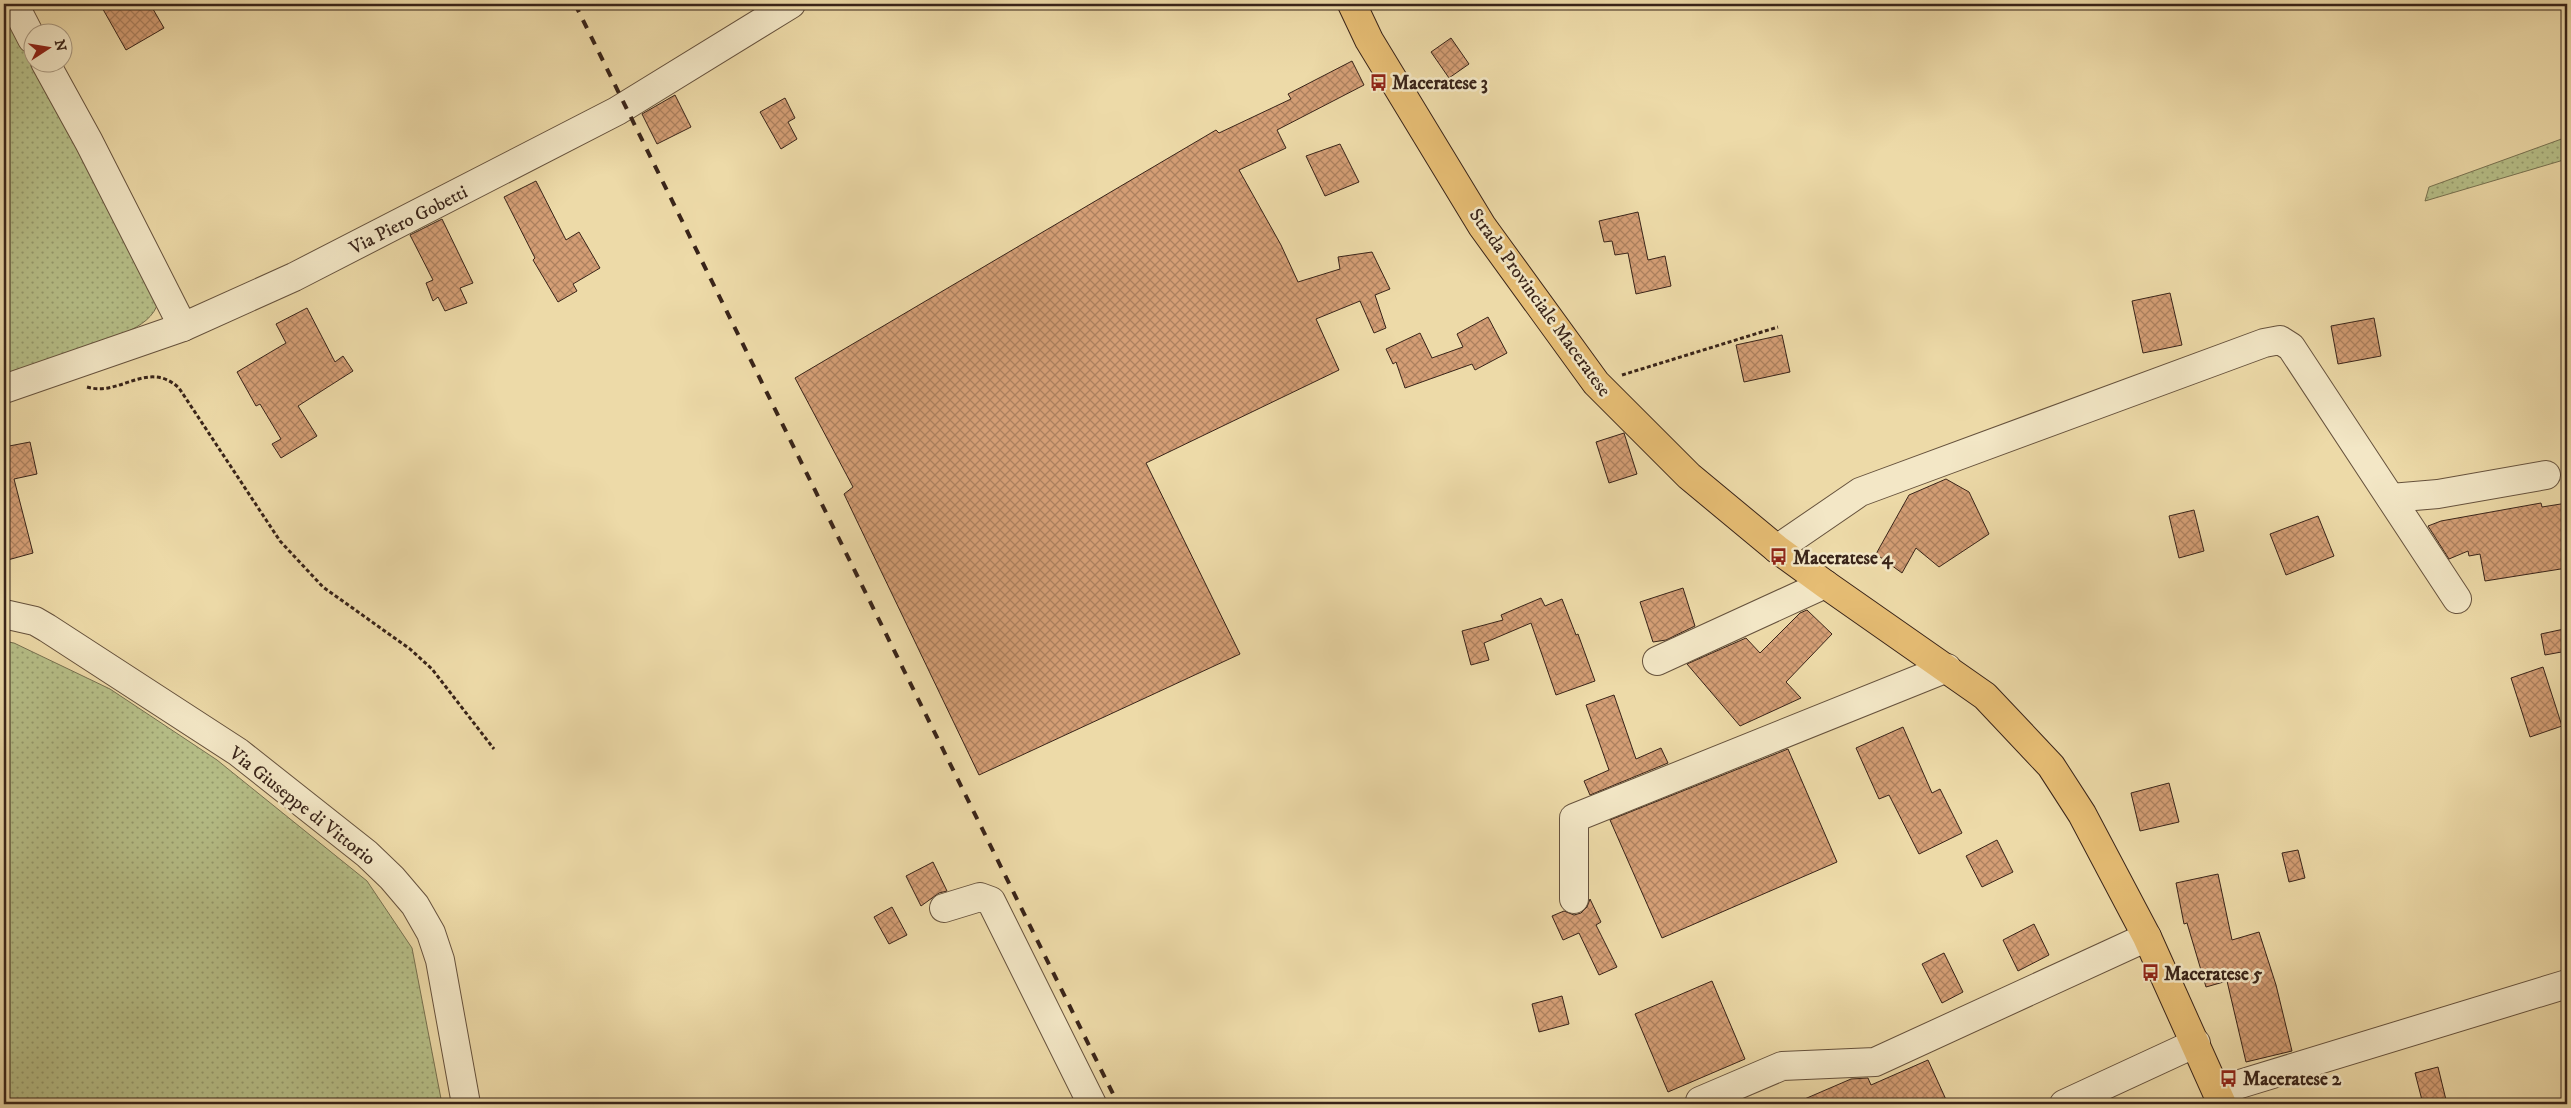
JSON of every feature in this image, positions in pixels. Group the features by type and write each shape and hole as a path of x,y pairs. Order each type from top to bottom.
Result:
{"main road":[{"name":"Strada Provinciale Maceratese","path":"1352,4 1369,40 1482,226 1596,383 1689,476 1777,549 1824,584 1985,696 2051,766 2082,814 2147,937 2220,1098"}],"street":[{"path":"14,4 23,22"},
{"name":"Via Piero Gobetti","path":"4,388 183,327 294,277 617,111 790,4"},
{"path":"50,72 89,142 183,327"},
{"path":"1777,549 1860,492 2264,343 2280,340 2290,347 2457,599"},
{"path":"2391,498 2438,494 2546,475"},
{"path":"1657,661 1824,584"},
{"name":"Via Giuseppe di Vittorio","path":"4,614 35,621 48,628 238,752 367,854 392,878 416,905 431,933 440,960 466,1104"},
{"path":"1574,899 1574,818 1947,668"},
{"path":"944,908 980,896 991,900 1092,1104"},
{"path":"1700,1101 1782,1066 1875,1062 2147,937"},
{"path":"2220,1098 2567,984"},
{"path":"2064,1104 2196,1043"}],"path":[{"path":"1596,383 1778,327"},
{"path":"68,366 86,386 98,390 142,378 158,376 170,380 179,388 280,541 323,588 410,649 432,669 494,749"}],"green space":[{"path":"10,17 22,40 22,72 39,72 159,300 154,312 150,316 141,324 125,333 4,376 4,20"},
{"path":"2567,137 2567,159 2425,201 2429,187"},
{"path":"4,641 14,643 110,689 217,760 367,881 412,948 442,1104 4,1104"}],"building":[{"path":"100,4 150,4 164,28 126,50"},
{"path":"1451,38 1469,64 1449,78 1431,52"},
{"path":"1352,61 1364,85 1277,130 1286,148 1239,170 1281,245 1298,282 1340,269 1338,257 1372,252 1390,289 1375,295 1386,328 1374,333 1360,301 1316,319 1339,370 1146,463 1240,654 979,775 844,494 853,487 795,378 1216,130 1219,133 1291,99 1288,94"},
{"path":"675,95 691,127 657,144 642,114"},
{"path":"785,98 795,118 788,122 797,139 781,149 760,112"},
{"path":"1340,144 1359,182 1325,196 1306,156"},
{"path":"536,181 566,240 579,232 600,268 573,284 577,291 558,302 533,260 535,258 504,197"},
{"path":"1638,212 1648,260 1665,256 1671,286 1636,294 1628,253 1615,255 1612,241 1604,242 1599,221"},
{"path":"442,219 473,283 460,288 467,303 445,311 438,297 433,301 426,283 433,280 410,235"},
{"path":"2170,293 2182,345 2143,353 2132,301"},
{"path":"307,308 335,362 343,356 353,371 298,406 317,436 281,458 272,444 281,439 260,404 256,406 237,372 286,343 276,324"},
{"path":"1488,317 1507,353 1475,370 1472,364 1405,388 1396,362 1393,364 1386,349 1420,333 1432,358 1463,347 1457,334"},
{"path":"2374,318 2381,356 2338,364 2331,326"},
{"path":"1782,335 1790,372 1744,382 1736,345"},
{"path":"1624,433 1637,474 1609,483 1596,442"},
{"path":"30,442 37,474 14,479 33,553 4,561 4,447"},
{"path":"1946,479 1969,492 1989,534 1939,567 1916,548 1902,573 1876,554 1909,495"},
{"path":"2541,503 2542,507 2567,503 2567,526 2562,527 2567,553 2567,568 2485,581 2480,554 2469,556 2468,551 2449,559 2428,526 2441,521"},
{"path":"2194,510 2204,551 2179,558 2169,516"},
{"path":"2318,516 2334,556 2286,575 2270,534"},
{"path":"1683,588 1695,626 1666,640 1653,642 1640,602"},
{"path":"1541,598 1545,606 1562,599 1576,635 1578,634 1595,681 1556,695 1531,623 1484,643 1489,660 1471,665 1462,631 1503,620 1501,615"},
{"path":"1807,610 1832,634 1786,682 1801,698 1740,726 1687,664 1746,638 1760,653 1800,613"},
{"path":"2564,629 2567,651 2545,655 2541,634"},
{"path":"2543,667 2562,726 2530,737 2511,678"},
{"path":"1614,695 1636,759 1661,748 1668,763 1590,795 1584,781 1609,770 1586,705"},
{"path":"1903,727 1932,793 1940,789 1962,833 1919,854 1889,795 1879,799 1856,748"},
{"path":"1788,749 1837,862 1662,938 1610,820"},
{"path":"2169,783 2179,822 2140,831 2131,793"},
{"path":"1997,840 2013,872 1982,887 1966,856"},
{"path":"2298,850 2305,878 2289,882 2282,853"},
{"path":"933,862 947,891 939,893 921,906 906,876"},
{"path":"2218,874 2232,940 2259,932 2276,985 2292,1051 2246,1062 2227,981 2206,987 2187,923 2184,924 2176,883"},
{"path":"1590,899 1601,922 1596,925 1617,967 1599,975 1579,933 1563,940 1552,916 1564,911 1574,915 1581,913 1587,907"},
{"path":"892,907 907,935 889,944 874,917"},
{"path":"2034,924 2049,955 2018,971 2003,940"},
{"path":"1944,953 1963,992 1942,1003 1922,964"},
{"path":"1712,981 1745,1059 1668,1092 1635,1014"},
{"path":"1562,996 1569,1024 1539,1032 1532,1004"},
{"path":"1928,1060 1948,1104 1793,1104 1851,1079 1868,1078 1871,1085"},
{"path":"2438,1067 2447,1104 2423,1104 2415,1073"}],"railway":[{"path":"575,4 1118,1104"}],"place":[{"name":"Maceratese 3","path":"1378,82"},
{"name":"Maceratese 4","path":"1779,557"},
{"name":"Maceratese 5","path":"2150,973"},
{"name":"Maceratese 2","path":"2229,1078"}]}
